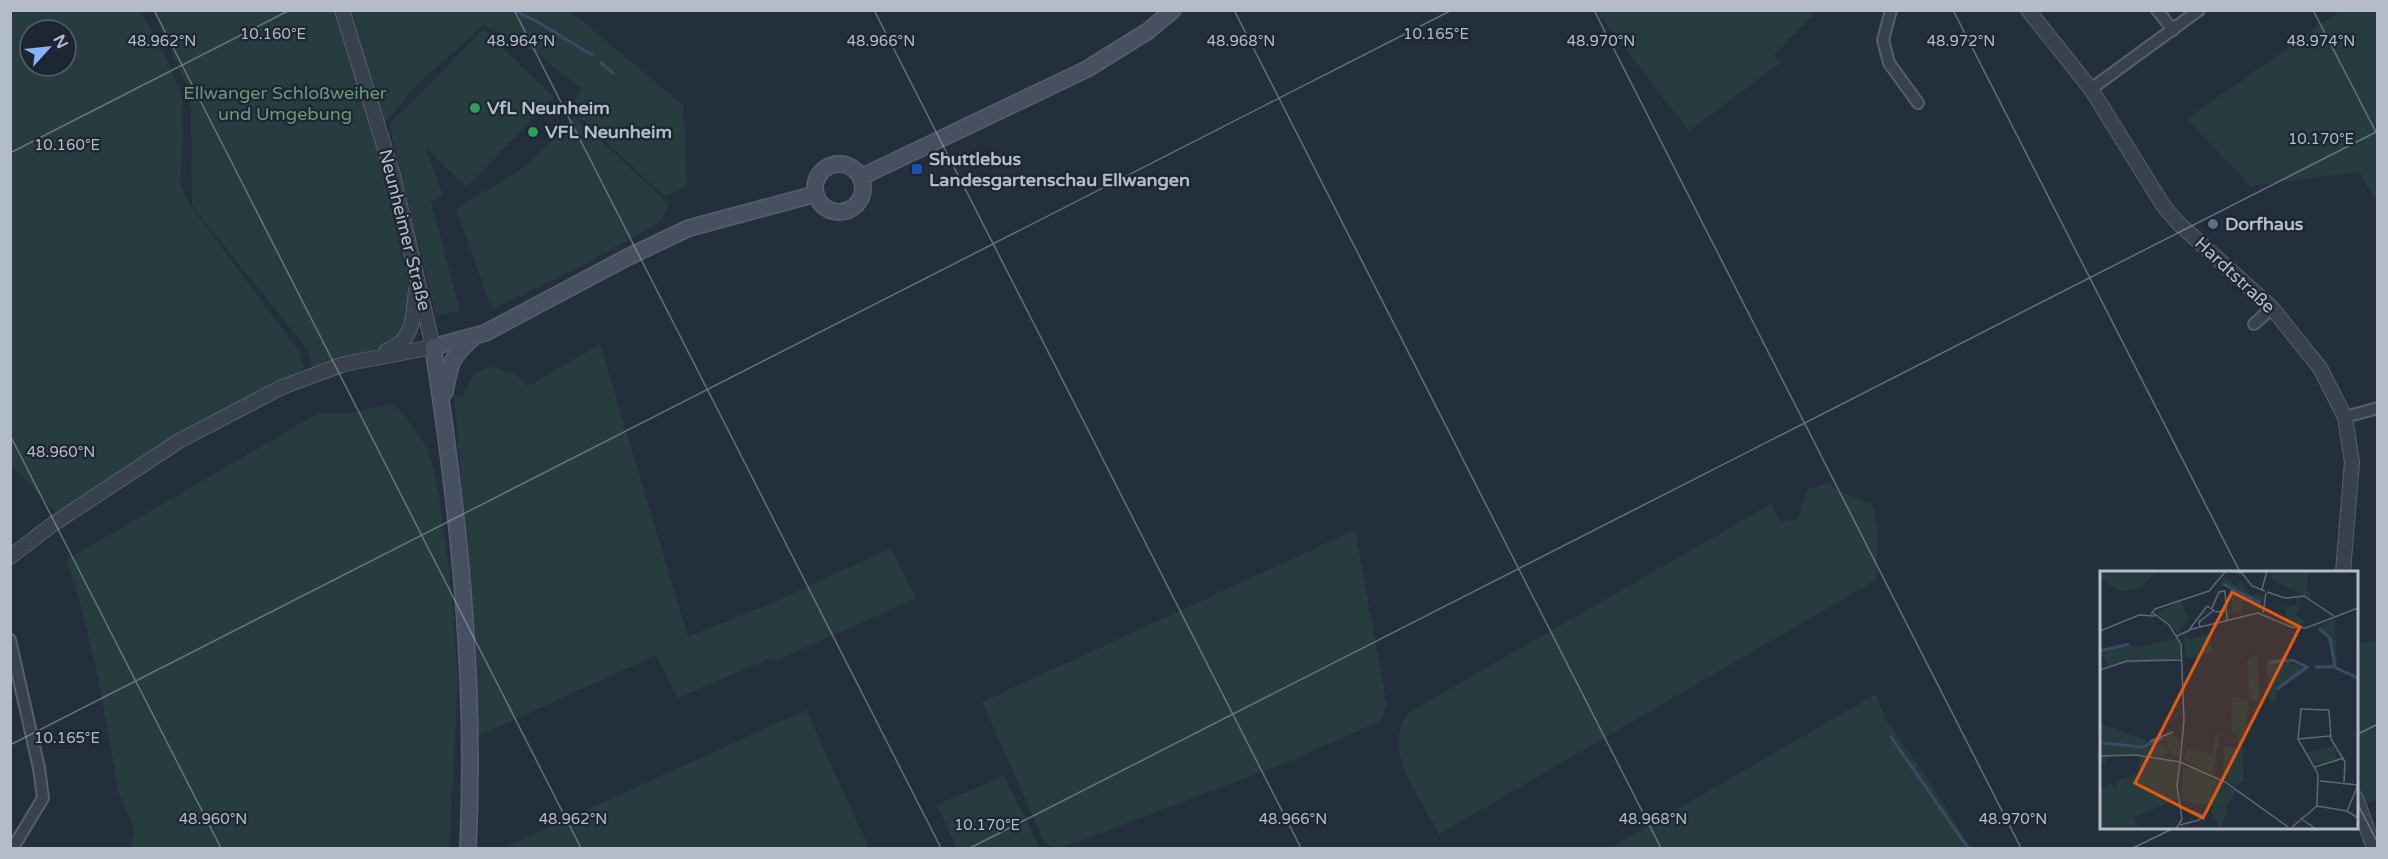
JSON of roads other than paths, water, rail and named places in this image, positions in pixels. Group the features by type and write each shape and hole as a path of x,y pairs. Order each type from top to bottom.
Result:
{"main road":[{"path":"861,177 1087,69 1148,31 1173,10"},
{"path":"840,164 850,166 861,177 863,196 851,210 839,212 827,209 816,194 818,177 830,166 840,164"},
{"path":"442,407 448,367 457,352 473,338 689,228 816,194"},
{"path":"468,849 470,685 467,625 461,552 433,347 473,338"}],"street":[{"name":"Neunheimer Straße","path":"342,10 393,175 433,347"},
{"path":"1892,10 1883,40 1889,63 1918,103"},
{"name":"Hardtstraße","path":"2028,10 2091,89 2176,222 2272,308 2320,368 2345,417 2352,462 2343,571"},
{"path":"2157,10 2173,30"},
{"path":"2091,89 2199,10"},
{"path":"10,557 53,524 179,441 311,375 398,347 412,327 417,276"},
{"path":"2254,324 2272,308"},
{"path":"373,356 433,347"},
{"path":"2345,417 2378,408"},
{"path":"10,640 39,768 43,798 16,847"},
{"path":"2358,804 2374,849"}],"waterway":[{"path":"513,10 536,21 592,55"},
{"path":"601,63 613,73"},
{"path":"1891,737 1968,848"}],"place":[{"name":"VfL Neunheim","path":"475,108"},
{"name":"VFL Neunheim","path":"533,132"},
{"name":"Shuttlebus Landesgartenschau Ellwangen","path":"917,169"},
{"name":"Dorfhaus","path":"2213,224"}],"park label":[{"name":"Ellwanger Schloßweiher und Umgebung","path":"285,103"}]}
